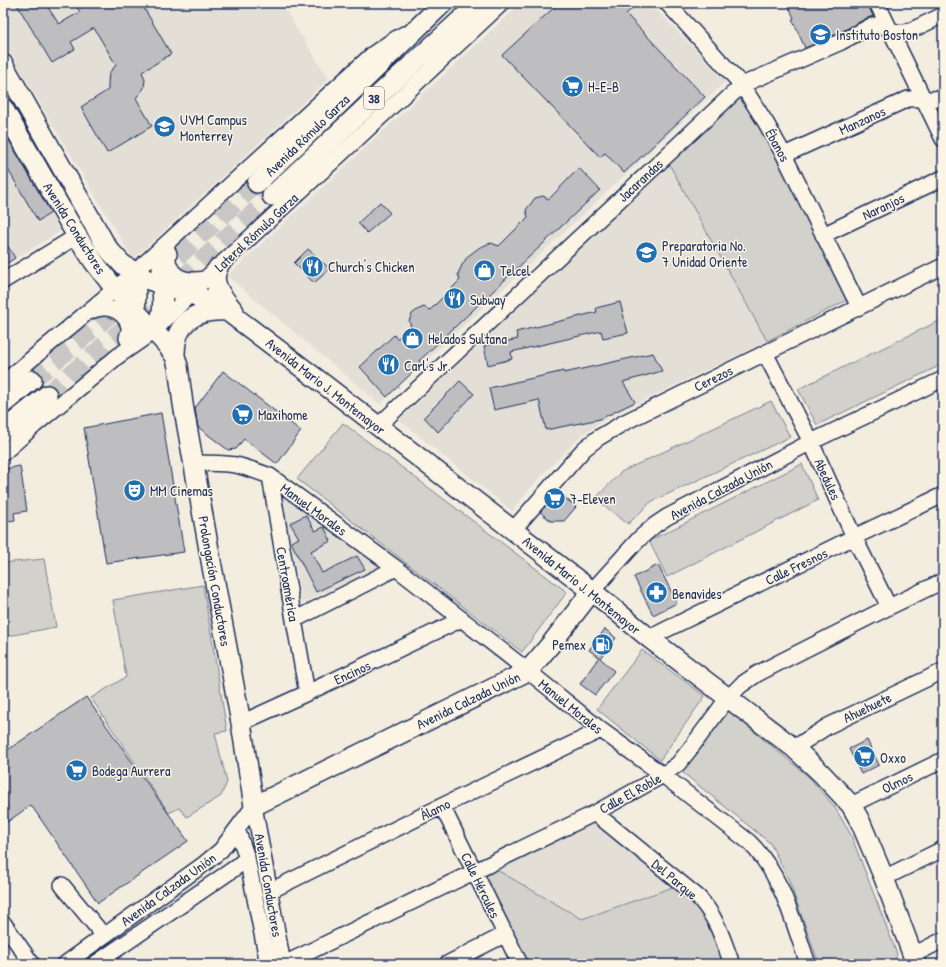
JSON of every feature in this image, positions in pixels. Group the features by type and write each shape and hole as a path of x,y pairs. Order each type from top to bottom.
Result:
{"main road":[{"name":"Avenida Rómulo Garza","path":"257,183 443,3"},
{"name":"Avenida Rómulo Garza","path":"272,196 387,86 479,3"},
{"name":"Avenida Conductores","path":"3,64 105,244 116,258 134,273 161,284"},
{"name":"Avenida Conductores","path":"3,108 77,236 94,262 165,344"},
{"path":"165,344 161,316 161,271 167,248"},
{"path":"211,274 215,272 215,278 219,290 231,307 248,326"},
{"path":"127,347 136,311 134,273"},
{"name":"Avenida Mario J. Montemayor","path":"161,284 210,301 248,326 592,591 727,699 794,748 821,773 851,805 860,821 884,878 915,959"},
{"path":"127,347 148,341 175,345 182,328 195,316 205,312 227,311"},
{"name":"Prolongación Conductores","path":"165,344 178,366 183,404 241,723 254,806"},
{"path":"3,404 32,380"},
{"path":"3,431 47,394"},
{"name":"Avenida Calzada Unión","path":"254,806 528,671 592,591"}],"street":[{"name":"Lateral Rómulo Garza","path":"165,344 191,294 502,3"},
{"name":"Ébanos","path":"667,3 742,84 784,155 859,307"},
{"path":"877,3 943,139"},
{"name":"Jacarandas","path":"378,426 742,84 840,42 869,27 880,25 897,32 905,32 943,15"},
{"path":"3,383 115,288 167,248 373,54 392,41 419,26"},
{"name":"Manzanos","path":"784,155 902,101 924,98 937,99 943,97"},
{"name":"Naranjos","path":"824,235 943,178"},
{"path":"3,281 77,236"},
{"path":"167,248 168,260 171,269 181,279 191,281 211,274"},
{"name":"Cerezos","path":"513,530 584,449 598,438 625,422 764,352 943,266"},
{"path":"3,453 127,347 130,328 129,324 118,311 113,309 98,308 85,314"},
{"name":"Abedules","path":"764,352 811,442 854,537 889,607"},
{"name":"Avenida Calzada Unión","path":"592,591 654,525 679,510 811,442 943,379"},
{"name":"Manuel Morales","path":"194,463 235,465 252,469 270,476 396,568 601,730 663,775 749,842 765,860 786,900 808,964"},
{"name":"Centroamérica","path":"270,476 307,693"},
{"name":"Calle Fresnos","path":"649,638 943,495"},
{"path":"294,620 396,568"},
{"name":"Calle El Roble","path":"284,964 595,813 663,775 678,764 727,699 741,684 757,674 943,581"},
{"name":"Encinos","path":"241,723 462,619"},
{"name":"Ahuehuete","path":"794,748 828,726 943,671"},
{"name":"Álamo","path":"270,891 442,806 601,730"},
{"name":"Olmos","path":"851,805 943,760"},
{"name":"Avenida Calzada Unión","path":"65,964 204,864 221,850 254,806"},
{"name":"Avenida Conductores","path":"254,806 284,964"},
{"name":"Calle Hércules","path":"442,806 520,964"},
{"name":"Del Parque","path":"595,813 698,897 714,918 732,964"},
{"name":"Avenida Conductores","path":"238,829 247,858 264,962"},
{"path":"884,878 943,849"},
{"name":"Avenida Calzada Unión","path":"95,964 235,868 247,858"},
{"path":"62,885 104,936"},
{"path":"4,924 32,964"},
{"path":"447,964 506,934"},
{"path":"915,959 943,940"}],"shaded area":[{"name":"UVM Campus Monterrey","path":"3,3 281,3 329,79 133,259 3,42"},
{"path":"521,3 650,3 726,81 380,404 227,276"},
{"path":"742,96 752,104 847,300 767,341 669,164"},
{"path":"3,129 61,231 3,266"},
{"name":"Preparatoria No. 7 Unidad Oriente","path":"669,164 767,341 607,418 582,435 541,476 512,511 399,420"},
{"path":"943,319 943,364 817,425 798,389"},
{"path":"771,401 790,437 651,502 628,524 595,499 621,472"},
{"path":"343,423 567,592 522,652 297,479"},
{"path":"802,464 818,500 667,577 649,541"},
{"path":"281,490 381,567 302,603"},
{"path":"44,559 56,627 3,637 3,563"},
{"path":"203,585 227,731 215,733 227,782 221,796 187,817 179,808 169,813 91,698 126,677 113,600"},
{"path":"642,650 705,696 660,760 597,709"},
{"path":"729,711 808,776 834,806 851,835 897,954 893,964 819,964 788,878 770,843 682,772"},
{"path":"593,821 676,886 582,919 497,870"},
{"path":"497,870 582,919 676,886 697,900 708,920 725,964 529,964 485,877"}],"building":[{"path":"16,3 45,3 59,24 80,12 74,3 141,3 171,54 142,72 145,79 144,88 136,98 152,126 107,153 81,107 108,90 109,73 116,65 94,28 71,42 75,49 52,63"},
{"path":"559,3 639,3 626,14 705,97 624,173 605,153 600,157 502,55"},
{"name":"Instituto Boston","path":"787,3 867,3 873,16 805,48 792,19 794,18"},
{"path":"3,130 51,213 38,221 3,161"},
{"path":"579,168 600,190 419,361 421,364 387,397 360,367 394,335 397,339 411,326 409,321 412,314 424,307 430,310 460,280 458,274 468,256 480,247 491,243 499,246 528,217 526,210 535,198 543,196 549,199"},
{"path":"380,202 390,213 367,233 358,223"},
{"path":"3,238 15,258 3,266"},
{"name":"Church's Chicken","path":"308,249 330,269 314,283 294,263"},
{"path":"620,302 628,333 603,338 601,331 511,352 512,359 488,365 484,346 518,339 516,332 597,312 596,308"},
{"path":"653,353 662,371 623,382 635,402 600,419 546,430 539,400 494,410 489,388"},
{"path":"223,371 301,431 277,464 244,439 236,449 228,450 198,427 195,408"},
{"path":"460,381 474,394 438,432 424,417"},
{"path":"161,413 184,552 106,563 84,428"},
{"path":"20,466 27,511 14,513 15,520 3,522 3,474 6,473 5,469"},
{"name":"7-Eleven","path":"558,492 576,507 564,521 551,521 540,512"},
{"path":"306,515 315,531 324,527 331,541 311,551 322,573 357,556 365,569 316,592 291,542 299,538 290,523"},
{"path":"658,565 677,603 653,615 634,577"},
{"path":"605,629 616,638 600,658 614,671 595,695 580,684 599,657 589,650"},
{"path":"86,697 188,841 98,903 31,805 3,825 3,753"},
{"name":"Oxxo","path":"867,740 879,765 861,774 849,749"}],"tunnel":[{"path":"156,275 257,183"},
{"path":"47,395 191,271 272,196"},
{"path":"32,380 128,299"}],"place":[{"name":"Instituto Boston","path":"820,34"},
{"name":"H-E-B","path":"573,86"},
{"name":"UVM Campus Monterrey","path":"165,127"},
{"name":"Preparatoria No. 7 Unidad Oriente","path":"647,253"},
{"name":"Church's Chicken","path":"312,266"},
{"name":"Telcel","path":"485,270"},
{"name":"Subway","path":"454,299"},
{"name":"Helados Sultana","path":"413,338"},
{"name":"Carl's Jr.","path":"389,365"},
{"name":"Maxihome","path":"243,414"},
{"name":"MM Cinemas","path":"134,490"},
{"name":"7-Eleven","path":"555,498"},
{"name":"Benavides","path":"657,593"},
{"name":"Pemex","path":"602,644"},
{"name":"Oxxo","path":"864,757"},
{"name":"Bodega Aurrera","path":"76,770"}]}
